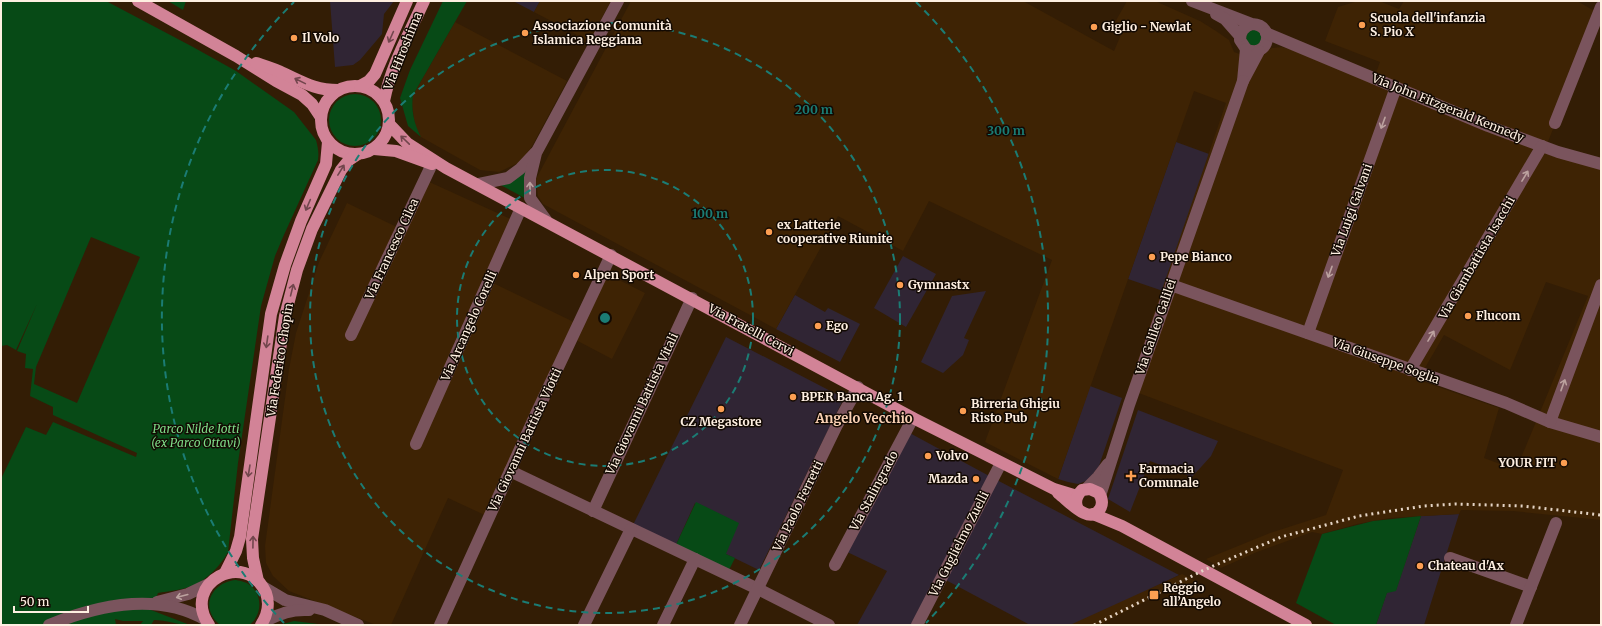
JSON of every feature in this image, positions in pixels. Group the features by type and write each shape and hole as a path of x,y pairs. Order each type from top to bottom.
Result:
{"main road":[{"path":"138,1 236,56 276,82 308,99 320,116"},
{"name":"Via Hiroshima","path":"360,86 375,74 407,1"},
{"name":"Via Hiroshima","path":"384,101 392,72 424,1"},
{"path":"236,56 281,72 312,86 325,90 338,90"},
{"path":"328,142 321,126 320,116 323,106 329,97 338,90 349,86 360,86 377,93 384,101"},
{"name":"Via Fratelli Cervi","path":"384,101 389,115 390,124 407,143 446,168 479,184 521,208 692,298 913,418 1056,490 1078,509"},
{"path":"374,149 384,138 390,124"},
{"name":"Via Fratelli Cervi","path":"328,142 338,150 358,154 366,153 374,149 396,151 446,168"},
{"name":"Via Federico Chopin","path":"209,584 216,577 225,573 236,551 240,537 271,314 301,220 326,164 328,142"},
{"name":"Via Federico Chopin","path":"262,624 267,614 267,596 260,584 253,558 252,539 285,316 297,270 312,229 341,170 349,160 358,154"},
{"name":"Via Fratelli Cervi","path":"1056,490 1081,493"},
{"path":"1098,505 1085,514 1078,509 1075,501 1081,493 1094,490 1098,505 1122,526 1306,625"},
{"path":"225,573 243,572 260,584"},
{"path":"207,623 202,611 202,602 204,592 209,584"}],"street":[{"path":"546,220 530,198 530,178 536,153 618,1"},
{"name":"Via John Fitzgerald Kennedy","path":"1192,1 1206,4 1252,24 1261,26 1264,42"},
{"path":"1555,123 1601,6 1593,1"},
{"name":"Via John Fitzgerald Kennedy","path":"1206,4 1225,19 1240,36 1241,43 1250,51 1264,42 1298,46 1488,126 1542,146 1601,164"},
{"path":"1240,36 1244,28 1252,24"},
{"name":"Via Galileo Galilei","path":"1098,505 1111,460 1243,81 1264,42"},
{"name":"Via Galileo Galilei","path":"1243,81 1246,49"},
{"name":"Via Luigi Galvani","path":"1308,333 1396,87"},
{"name":"Via Giambattista Isacchi","path":"1410,370 1542,146"},
{"path":"479,184 508,178 520,169 536,153"},
{"name":"Via Francesco Cilea","path":"352,335 432,164"},
{"name":"Via Arcangelo Corelli","path":"416,444 521,208"},
{"name":"Via Giovanni Battista Viotti","path":"440,625 611,255"},
{"path":"1550,422 1601,284"},
{"name":"Via Giuseppe Soglia","path":"1171,285 1506,404 1550,422 1601,437"},
{"name":"Via Giovanni Battista Vitali","path":"593,511 692,298"},
{"name":"Via Paolo Ferretti","path":"740,625 837,425 858,387"},
{"name":"Via Stalingrado","path":"835,565 913,418"},
{"name":"Via Galileo Galilei","path":"1081,493 1098,477 1111,460"},
{"name":"Via Guglielmo Zuelli","path":"917,625 1001,463"},
{"path":"510,471 758,589 827,625"},
{"path":"1516,625 1556,523"},
{"path":"584,625 631,529"},
{"path":"1450,558 1531,587"},
{"path":"663,625 695,559"},
{"path":"152,604 188,594 209,584"},
{"path":"260,584 285,600 325,610 341,622 358,625"},
{"path":"49,625 98,609 131,604 152,604 187,611 207,623"},
{"path":"262,624 285,612 297,610 325,610"}],"shaded area":[{"name":"Il Volo","path":"330,1 394,1 384,14 382,34 360,60 353,65 335,67"},
{"path":"513,1 540,1 534,12"},
{"path":"540,1 611,1 589,41 534,12"},
{"path":"631,1 1023,1 1114,51 1123,30 1114,24 1127,1 1155,1 1200,21 1216,31 1229,40 1234,52 1260,61 1265,51 1272,48 1282,47 1373,81 1380,62 1325,41 1338,7 1358,1 1379,1 1399,9 1404,1 1577,1 1598,13 1546,147 1601,164 1601,520 1513,511 1461,510 1459,514 1390,518 1357,524 1322,534 1312,532 1257,552 1221,568 1206,559 1270,533 1326,515 1343,470 1128,389 1226,103 1194,91 1058,479 985,442 1052,260 929,201 903,251 838,216 776,329 543,204 538,196 536,179","holes":["1546,282 1588,296 1516,470 1484,458 1499,408 1418,380 1444,335 1510,370"]},
{"path":"455,22 567,81 531,148 518,163 499,172 480,170 421,137 415,127 412,104 413,95"},
{"path":"1176,142 1209,154 1163,291 1128,279"},
{"path":"425,180 515,221 489,281 578,324 603,272 645,293 612,359 572,338 489,517 448,498 391,625 376,625 289,591 273,576 266,563 265,546 289,369 296,333 319,262 347,203 401,229"},
{"path":"903,256 936,274 906,327 874,308"},
{"path":"986,291 964,338 969,340 963,355 943,373 921,362 952,296"},
{"name":"Ego","path":"795,295 825,312 828,308 860,324 840,362 776,329"},
{"path":"726,337 844,398 759,570 726,554 695,503 674,549 631,529"},
{"path":"1090,386 1122,398 1099,466 1086,481 1078,484 1058,479"},
{"path":"1138,410 1218,441 1211,456 1192,477 1150,461 1130,512 1108,499"},
{"path":"906,431 1179,575 1077,625 1030,625 942,578 917,625 857,625 887,571 843,550"},
{"path":"1459,514 1424,625 1376,625 1387,592 1396,590 1421,516"},
{"path":"1182,574 1196,581 1172,593 1169,589 1099,625 1070,625"}],"green space":[{"name":"Parco Nilde Iotti (ex Parco Ottavi)","path":"1,1 106,1 236,71 294,112 316,140 318,160 275,256 261,306 238,463 228,552 213,572 198,583 184,588 158,593 151,610 190,625 154,620 151,625 140,625 143,621 123,621 115,619 116,625 1,625 1,479 26,427 46,435 53,422 136,457 137,453 53,415 53,407 30,396 33,369 25,368 26,354 17,351 37,304 16,350 7,345 1,346","holes":["91,237 140,257 77,403 34,384 36,367"]},
{"path":"168,1 186,1 183,10"},
{"path":"443,1 467,1 413,95 412,106 414,117 421,137 408,126 400,98 410,70"},
{"path":"1254,30 1261,35 1262,38 1257,45 1254,46 1247,41 1246,38 1251,31"},
{"path":"350,94 360,94 374,101 381,115 381,125 374,139 360,146 350,146 340,142 333,135 329,125 329,115 333,105 340,98"},
{"path":"536,153 534,203 493,181"},
{"path":"696,502 739,523 726,554 735,558 727,574 674,549"},
{"path":"1421,516 1396,591 1387,593 1376,625 1336,625 1296,603 1322,534 1373,521"},
{"path":"236,580 248,584 255,590 259,600 259,611 249,625 220,625 210,611 209,604 211,597 220,585"},
{"path":"294,621 318,624 319,625 279,625"}],"railway":[{"path":"1094,625 1204,570 1281,537 1359,516 1424,506 1456,504 1523,506 1601,515"}],"place":[{"name":"Scuola dell'infanzia S. Pio X","path":"1362,25"},
{"name":"Giglio - Newlat","path":"1094,27"},
{"name":"Associazione Comunità Islamica Reggiana","path":"525,33"},
{"name":"Il Volo","path":"294,38"},
{"name":"ex Latterie cooperative Riunite","path":"769,232"},
{"name":"Pepe Bianco","path":"1152,257"},
{"name":"Alpen Sport","path":"576,275"},
{"name":"Gymnastx","path":"900,285"},
{"name":"Flucom","path":"1468,316"},
{"name":"Ego","path":"818,326"},
{"name":"BPER Banca Ag. 1","path":"793,397"},
{"name":"CZ Megastore","path":"721,409"},
{"name":"Birreria Ghigiu Risto Pub","path":"963,411"},
{"name":"Volvo","path":"928,456"},
{"name":"YOUR FIT","path":"1564,463"},
{"name":"Farmacia Comunale","path":"1131,476"},
{"name":"Mazda","path":"976,479"},
{"name":"Chateau d'Ax","path":"1420,566"},
{"name":"Reggio all’Angelo","path":"1154,595"}],"district":[{"name":"Angelo Vecchio","path":"864,418"}]}
